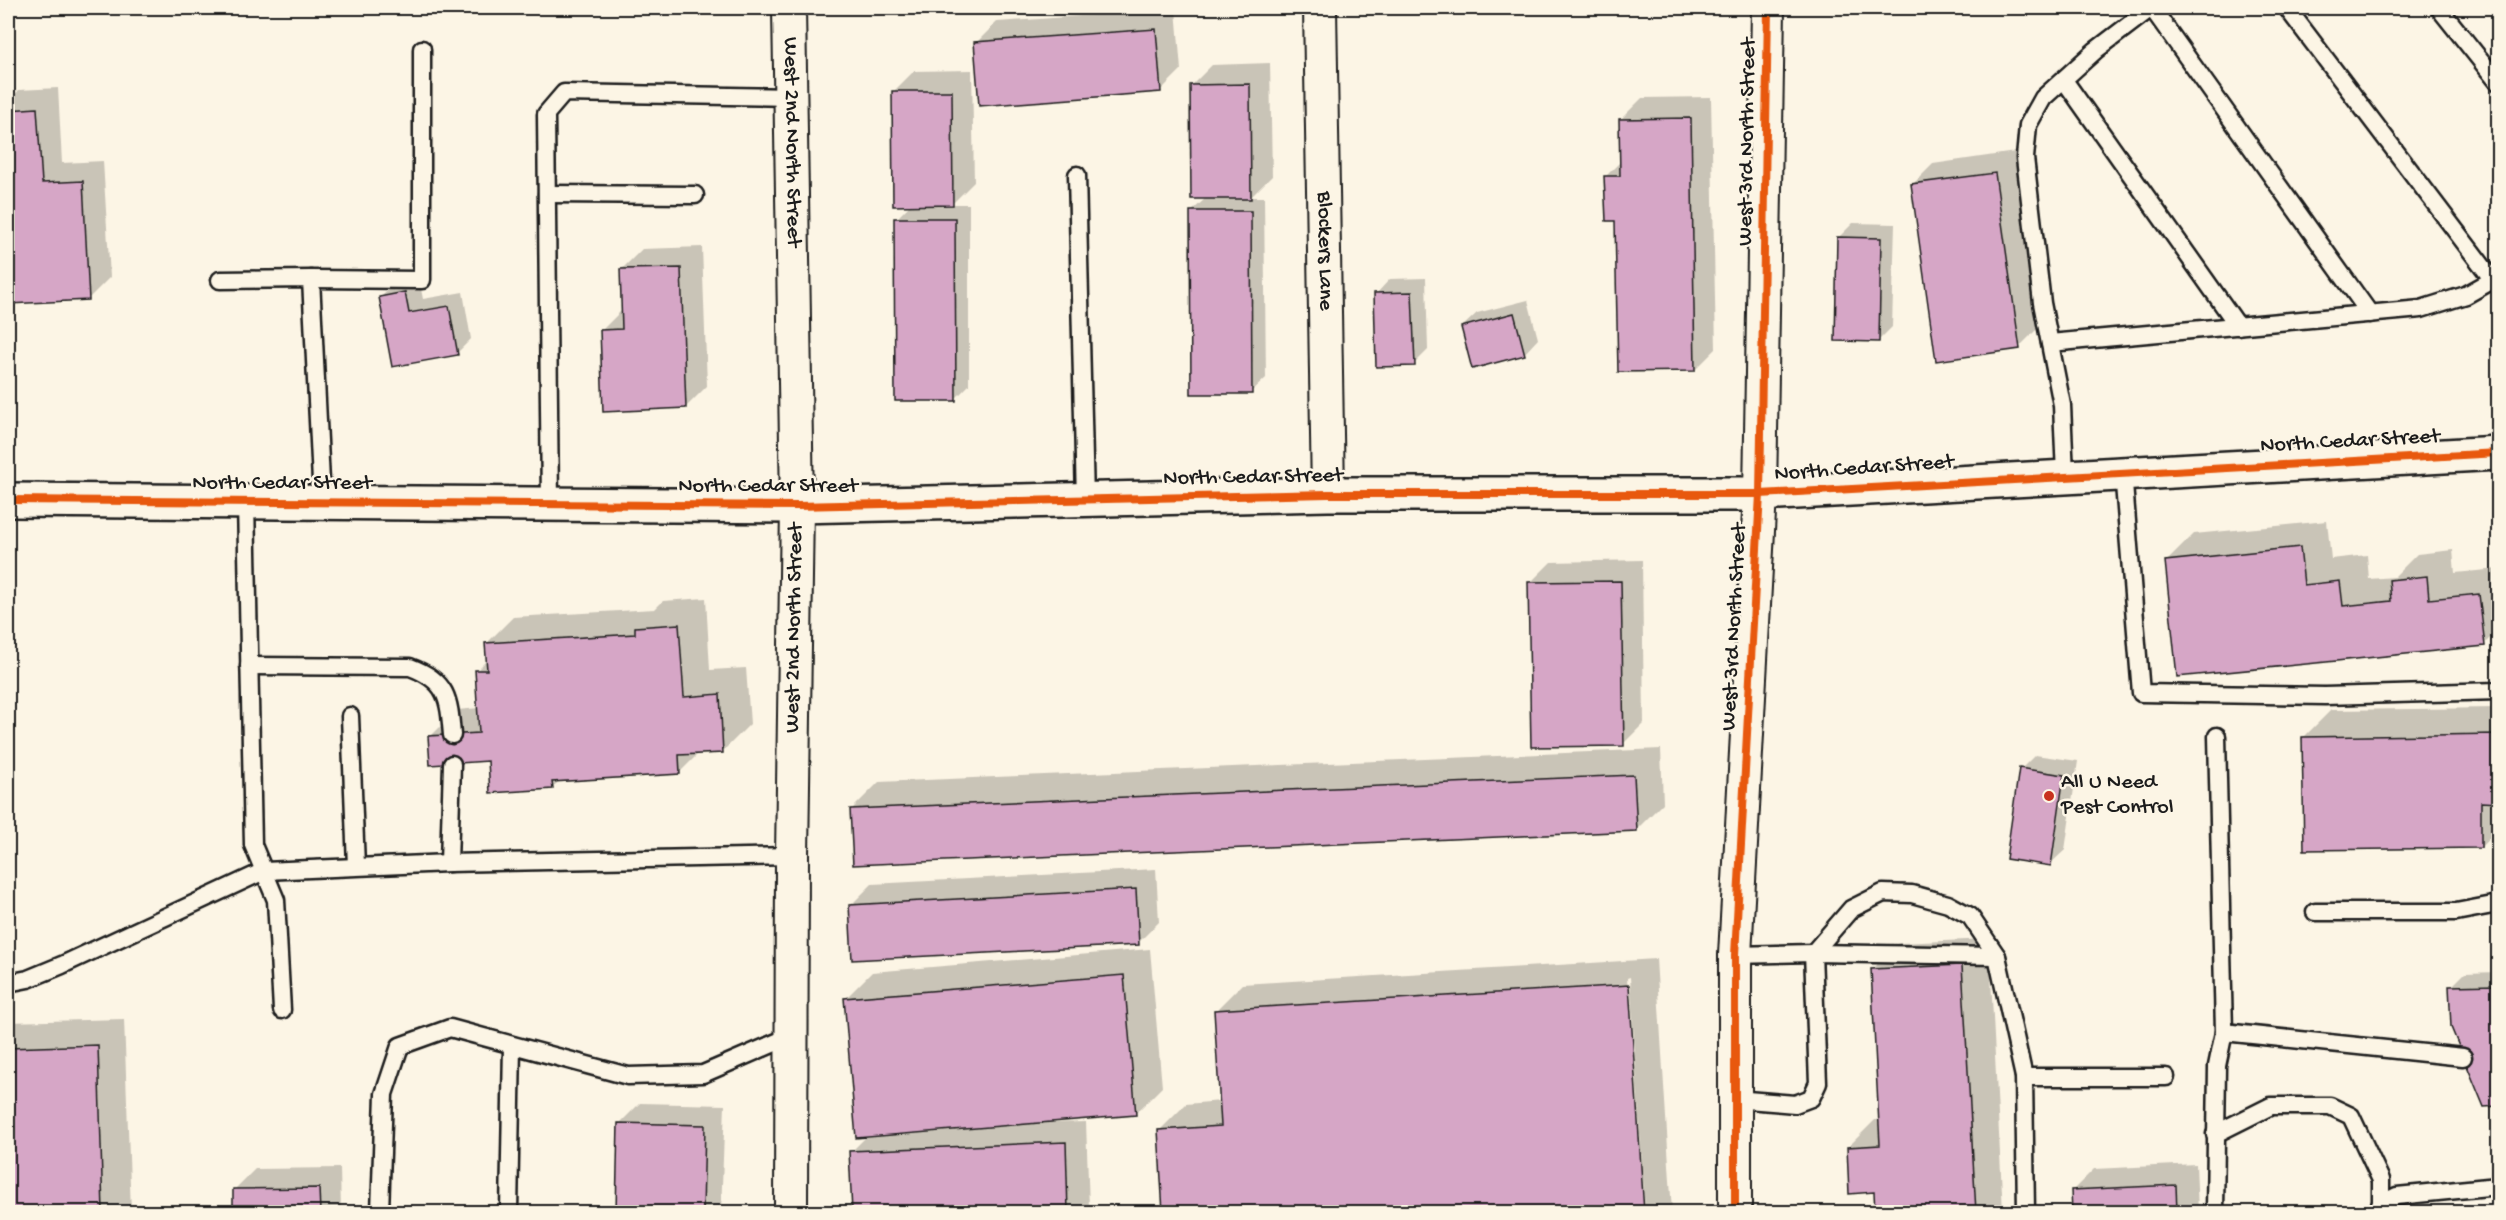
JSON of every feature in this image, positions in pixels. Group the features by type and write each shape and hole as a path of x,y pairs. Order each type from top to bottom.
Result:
{"street":[{"name":"West 2nd North Street","path":"789,8 797,506 792,856 791,1212"},
{"name":"Blockers Lane","path":"1320,8 1328,494"},
{"name":"West 3rd North Street","path":"1735,1212 1735,956 1760,494 1768,8"},
{"name":"North Cedar Street","path":"8,501 797,506 1328,494 1760,494 2065,475 2499,453"}],"lane":[{"path":"2065,475 2062,405 2042,303 2025,158 2028,125 2043,98 2096,50 2151,8 2370,314"},
{"path":"2050,343 2421,309 2466,295 2496,279 2288,8"},
{"path":"2439,8 2499,82"},
{"path":"220,280 422,280 422,49"},
{"path":"2064,80 2238,326"},
{"path":"550,504 546,114 564,93 791,98"},
{"path":"1077,175 1085,500"},
{"path":"547,194 695,195"},
{"path":"311,279 322,502"},
{"path":"2123,472 2141,693 2325,696 2499,691"},
{"path":"246,502 253,845 276,900 282,1010"},
{"path":"249,666 410,667 424,672 439,685 449,701 452,735"},
{"path":"350,716 356,866"},
{"path":"2215,1212 2217,1066 2224,1032 2217,736"},
{"path":"449,863 452,764"},
{"path":"8,983 28,979 62,965 264,871 449,863 792,856"},
{"path":"1735,1099 1795,1104 1811,1098 1818,1083 1813,953 1851,909 1883,893 1912,894 1948,904 1970,916 1997,956 2024,1077 2026,1212"},
{"path":"2315,912 2456,912 2499,904"},
{"path":"1735,956 1813,953 1997,956"},
{"path":"380,1212 384,1094 400,1046 450,1028 628,1076 671,1075 703,1074 792,1036"},
{"path":"2224,1032 2463,1057"},
{"path":"509,1212 512,1045"},
{"path":"2024,1077 2166,1077"},
{"path":"2215,1134 2271,1106 2330,1106 2351,1116 2381,1180 2378,1208"},
{"path":"2378,1208 2397,1196 2499,1186"}],"building":[{"path":"1156,29 1161,92 979,106 974,42"},
{"path":"1250,84 1251,199 1191,199 1190,85"},
{"path":"892,91 952,91 953,205 893,206"},
{"path":"37,108 42,183 83,181 89,300 8,304 8,110"},
{"path":"1691,118 1695,371 1618,372 1615,221 1606,221 1604,176 1620,176 1619,119"},
{"path":"1995,173 2020,349 1936,361 1911,184"},
{"path":"1190,211 1251,211 1252,394 1191,394"},
{"path":"894,218 955,218 956,401 895,401"},
{"path":"1837,237 1881,238 1879,342 1835,341"},
{"path":"681,268 686,408 603,412 600,330 622,329 620,269"},
{"path":"405,292 409,313 449,306 458,355 392,367 379,297"},
{"path":"1412,292 1415,366 1376,367 1374,293"},
{"path":"1514,313 1525,355 1472,369 1461,327"},
{"path":"2300,547 2304,585 2340,581 2343,606 2391,601 2389,580 2427,576 2429,599 2479,594 2485,646 2177,677 2165,561"},
{"path":"1621,581 1624,746 1531,747 1528,582"},
{"path":"679,624 684,697 720,694 723,753 679,755 680,774 552,782 553,789 490,793 488,761 430,765 428,736 479,733 475,670 487,670 485,643 635,634 635,627"},
{"path":"2498,734 2498,803 2481,802 2481,848 2304,850 2302,737"},
{"path":"2019,768 2064,775 2051,866 2006,859"},
{"path":"1634,775 1637,831 853,865 850,809"},
{"path":"1136,889 1139,945 852,960 849,905"},
{"path":"1962,965 1976,1212 1875,1212 1874,1192 1849,1194 1847,1147 1880,1145 1871,969"},
{"path":"1124,975 1136,1115 856,1138 844,998"},
{"path":"1629,985 1644,1212 1163,1212 1158,1130 1221,1126 1214,1010"},
{"path":"2498,985 2495,1027 2498,1034 2498,1106 2484,1107 2451,1027 2449,986"},
{"path":"98,1045 103,1212 8,1212 8,1048"},
{"path":"618,1123 705,1125 703,1212 616,1212"},
{"path":"1066,1142 1068,1212 852,1212 849,1151"},
{"path":"2176,1185 2177,1212 2072,1212 2071,1190"},
{"path":"319,1188 320,1212 233,1212 233,1189"}],"cycle path":[{"path":"1735,1212 1735,955 1760,494 1768,8"},
{"path":"8,500 797,506 1328,494 1760,494 2498,453"}],"place":[{"name":"All U Need Pest Control","path":"2049,796"}]}
